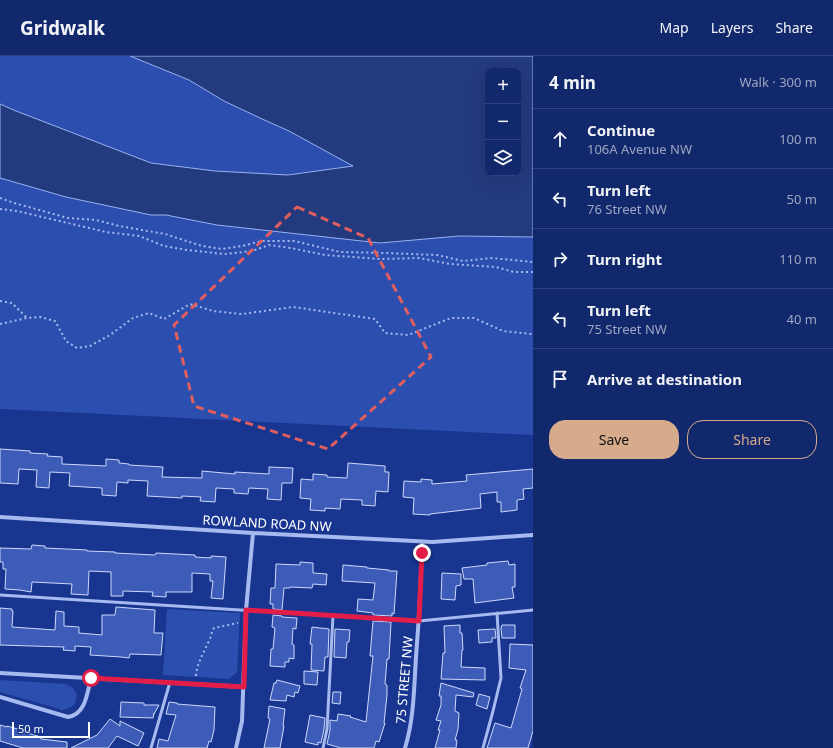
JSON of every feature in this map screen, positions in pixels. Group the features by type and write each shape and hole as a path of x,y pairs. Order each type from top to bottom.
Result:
{"street":[{"name":"ROWLAND ROAD NW","path":"0,517 422,542 533,535"},
{"path":"236,748 242,721 246,610 253,533"},
{"name":"75 STREET NW","path":"405,748 413,709 419,621 422,542"},
{"path":"0,673 244,687"},
{"path":"0,697 68,717 76,714 83,707 91,678"}],"lane":[{"path":"0,595 419,621 533,610"},
{"path":"483,748 500,678 497,613"},
{"path":"323,748 327,729 334,616"},
{"path":"151,748 170,682"}],"path":[{"path":"0,198 68,218 96,220 119,226 165,234 202,246 222,249 261,241 294,241 340,252 437,256 463,261 491,258 533,262"},
{"path":"0,209 17,211 106,232 139,236 164,246 195,251 225,254 252,251 269,245 325,255 381,259 419,258 450,264 496,267 514,272 533,272"},
{"path":"0,301 12,303 27,318"},
{"path":"0,324 27,318 40,317 55,321 66,341 77,348 90,346 110,335 133,318 149,313 164,320 190,304 213,311 242,314 293,307 375,319 385,333 408,335 451,318 474,318 503,331 533,335"},
{"path":"196,676 199,662 214,628 238,623"}],"highlighted area":[{"path":"297,207 368,238 431,357 328,449 194,406 174,325"}],"shaded area":[{"path":"0,56 130,56 189,80 224,101 289,131 354,166 288,175 215,171 151,163 0,104"},
{"path":"130,56 533,56 533,237 459,236 380,243 217,225 166,215 151,215 66,197 0,178 0,104 151,163 215,171 288,175 353,166 289,131 224,101 189,80"},
{"path":"0,178 66,197 151,215 166,215 217,225 380,243 459,236 533,237 533,435 0,409"},
{"path":"167,609 240,613 237,672 229,679 163,675"},
{"path":"0,680 66,684 73,688 77,695 73,706 63,710 0,692"}],"building":[{"path":"0,449 30,451 30,453 48,454 47,456 62,457 62,464 106,466 106,459 119,460 119,463 129,465 163,467 162,477 202,478 202,471 235,474 235,472 269,474 269,467 293,468 292,483 282,483 281,500 267,499 268,489 249,488 248,494 234,493 234,489 216,488 215,502 200,501 201,497 182,496 182,498 147,496 148,481 128,480 128,483 117,482 116,496 102,495 102,488 69,486 70,473 50,472 49,488 36,487 37,470 19,469 18,484 0,483"},
{"path":"348,463 385,466 385,472 389,472 388,492 376,491 375,506 362,505 362,500 341,499 340,509 325,508 325,511 310,510 311,499 300,498 301,479 313,480 313,474 327,475 327,477 347,478"},
{"path":"533,469 533,488 523,489 524,499 517,500 517,510 501,512 501,502 497,502 497,492 480,494 481,508 430,515 413,514 414,498 403,497 404,481 421,482 421,479 432,480 432,484 467,481 466,475"},
{"path":"32,545 45,546 45,548 115,553 195,555 195,557 211,558 211,556 226,557 223,599 211,598 213,581 210,581 210,574 192,573 192,592 166,592 166,597 152,596 153,592 123,591 123,596 111,596 111,572 89,571 88,595 71,594 72,584 32,582 31,592 5,589 6,569 3,569 3,562 0,562 0,548 31,549"},
{"path":"508,561 509,565 515,564 515,587 512,587 514,598 475,603 473,579 464,579 462,568"},
{"path":"300,562 313,563 313,573 327,574 326,585 313,584 312,588 284,588 282,610 273,609 273,604 270,604 271,588 275,588 276,564 300,565"},
{"path":"343,565 397,571 394,614 392,613 392,616 373,615 373,613 357,611 358,599 373,600 375,583 342,581"},
{"path":"442,573 461,574 461,585 456,586 455,600 441,599"},
{"path":"116,607 155,610 154,633 163,633 161,655 130,654 129,658 90,655 91,647 75,646 75,651 63,650 64,647 0,645 0,608 12,609 12,627 55,630 56,611 64,612 64,626 79,627 79,633 102,635 102,615 115,615"},
{"path":"273,615 297,618 296,629 293,628 292,644 294,645 294,659 289,658 289,662 285,662 285,667 270,666 271,649 273,649 275,628 272,627"},
{"path":"373,621 391,622 389,659 387,659 385,684 387,685 387,695 385,723 379,742 376,741 374,748 341,748 327,744 330,730 330,720 337,721 338,714 351,716 350,717 366,722 373,656 370,656"},
{"path":"460,625 463,650 461,667 485,668 485,680 441,679 443,653 445,653 444,626"},
{"path":"502,625 515,625 515,638 502,638"},
{"path":"312,627 329,629 328,657 325,657 324,671 311,670 312,644 310,644"},
{"path":"335,629 350,630 349,642 347,642 346,658 334,657"},
{"path":"495,629 496,638 492,638 492,642 479,643 478,630"},
{"path":"510,644 533,645 533,731 528,748 487,748 495,723 511,728 522,689 520,688 526,670 509,668"},
{"path":"304,671 318,672 317,685 304,684"},
{"path":"277,680 300,686 298,693 295,692 294,697 287,695 286,701 270,700 274,683 276,683"},
{"path":"441,683 474,693 473,697 456,695 455,711 459,713 458,729 455,740 457,740 456,748 435,748 441,721 436,720 441,705 441,696 439,696"},
{"path":"333,692 341,692 340,704 332,703"},
{"path":"479,694 490,697 487,709 476,705"},
{"path":"121,702 159,705 153,718 120,717"},
{"path":"169,702 215,707 214,730 211,742 209,741 207,748 157,748 159,739 168,741 176,715 166,714"},
{"path":"269,706 285,709 280,748 264,748 270,719 268,718"},
{"path":"310,715 325,718 321,743 318,742 318,745 305,742"},
{"path":"110,719 120,726 120,721 144,733 138,746 117,736 108,748 71,748 97,735"},
{"path":"0,725 21,730 41,737 41,739 67,742 67,748 23,748 0,741"}],"route":[{"path":"91,678 244,687 246,610 419,621 422,553"}]}
